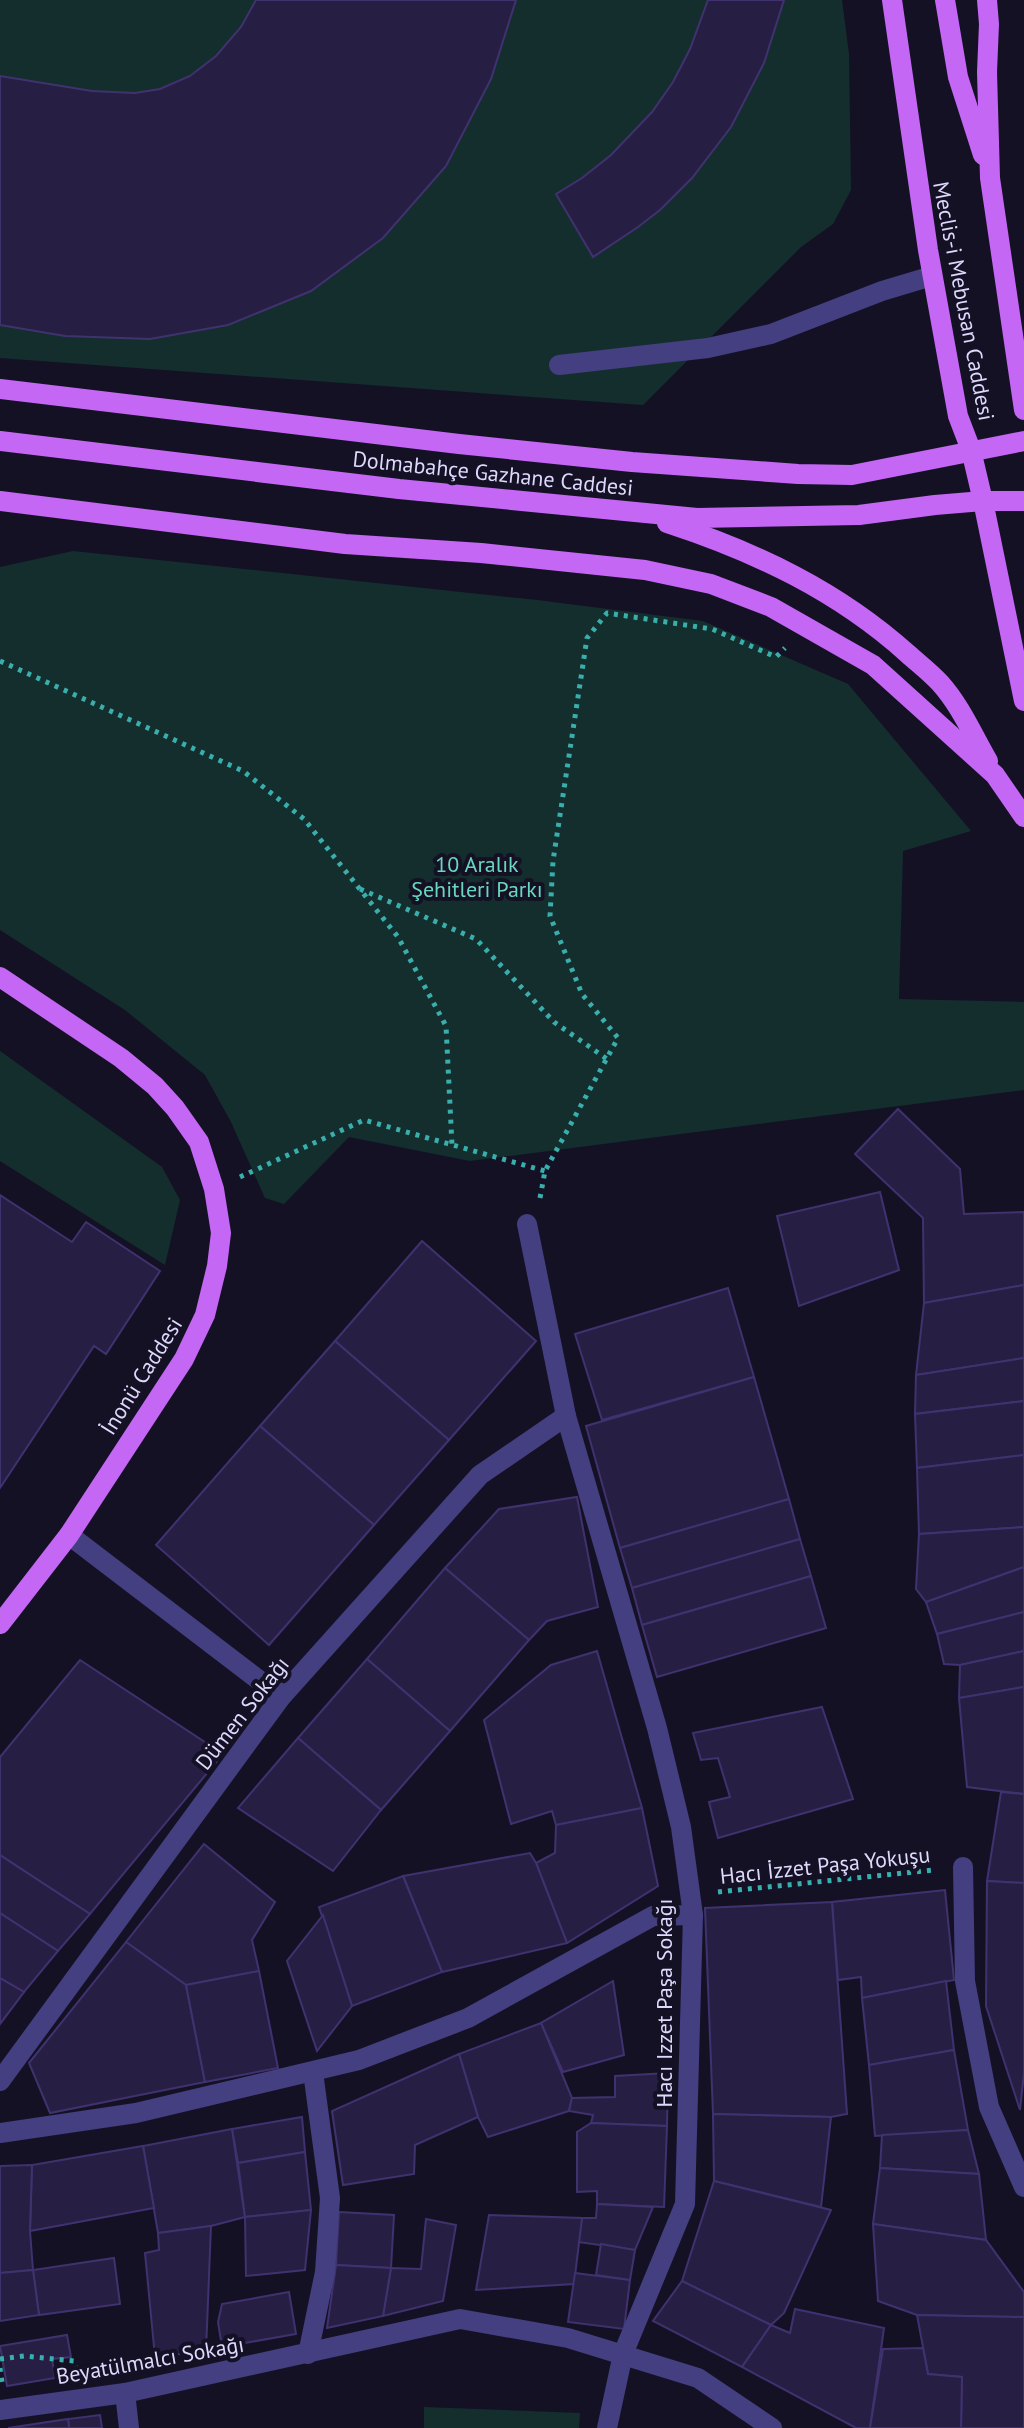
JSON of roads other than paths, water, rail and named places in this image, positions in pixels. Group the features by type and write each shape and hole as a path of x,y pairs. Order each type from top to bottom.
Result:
{"main road":[{"name":"Meclis-i Mebusan Caddesi","path":"892,0 932,276 958,416 971,450 983,501 1024,701"},
{"path":"945,0 958,77 990,178"},
{"name":"Meclis-i Mebusan Caddesi","path":"987,0 990,178 1024,410"},
{"path":"0,389 459,444 746,471 852,475 1024,441"},
{"name":"Dolmabahçe Gazhane Caddesi","path":"0,441 399,489 697,518 859,515 983,501 1024,501"},
{"path":"0,501 345,544 481,553 645,570 711,584 771,607 873,665 995,775"},
{"path":"632,512 697,533 799,576 847,605 888,636 939,682 956,703 995,775 1024,817"},
{"name":"İnonü Caddesi","path":"0,977 121,1058 155,1086 175,1108 199,1142 214,1189 221,1233 205,1315 184,1359 69,1535 0,1624"}],"street":[{"path":"559,365 708,348 771,334 882,291 932,276"},
{"name":"Hacı Izzet Paşa Sokağı","path":"527,1224 566,1416 657,1728 681,1827 693,1915 685,2204 623,2354 607,2428"},
{"name":"Dümen Sokağı","path":"0,2081 281,1697 480,1475 566,1416"},
{"path":"69,1535 281,1697"},
{"path":"963,1867 968,1997 989,2107 1024,2187"},
{"path":"0,2133 136,2113 359,2060 468,2018 653,1916 693,1915"},
{"path":"308,2354 325,2272 330,2198 313,2072"},
{"name":"Beyatülmalcı Sokağı","path":"0,2410 125,2393 460,2319 568,2338 698,2378 772,2428"},
{"path":"125,2393 129,2428"}],"park label":[{"name":"10 Aralık Şehitleri Parkı","path":"477,876"}]}
